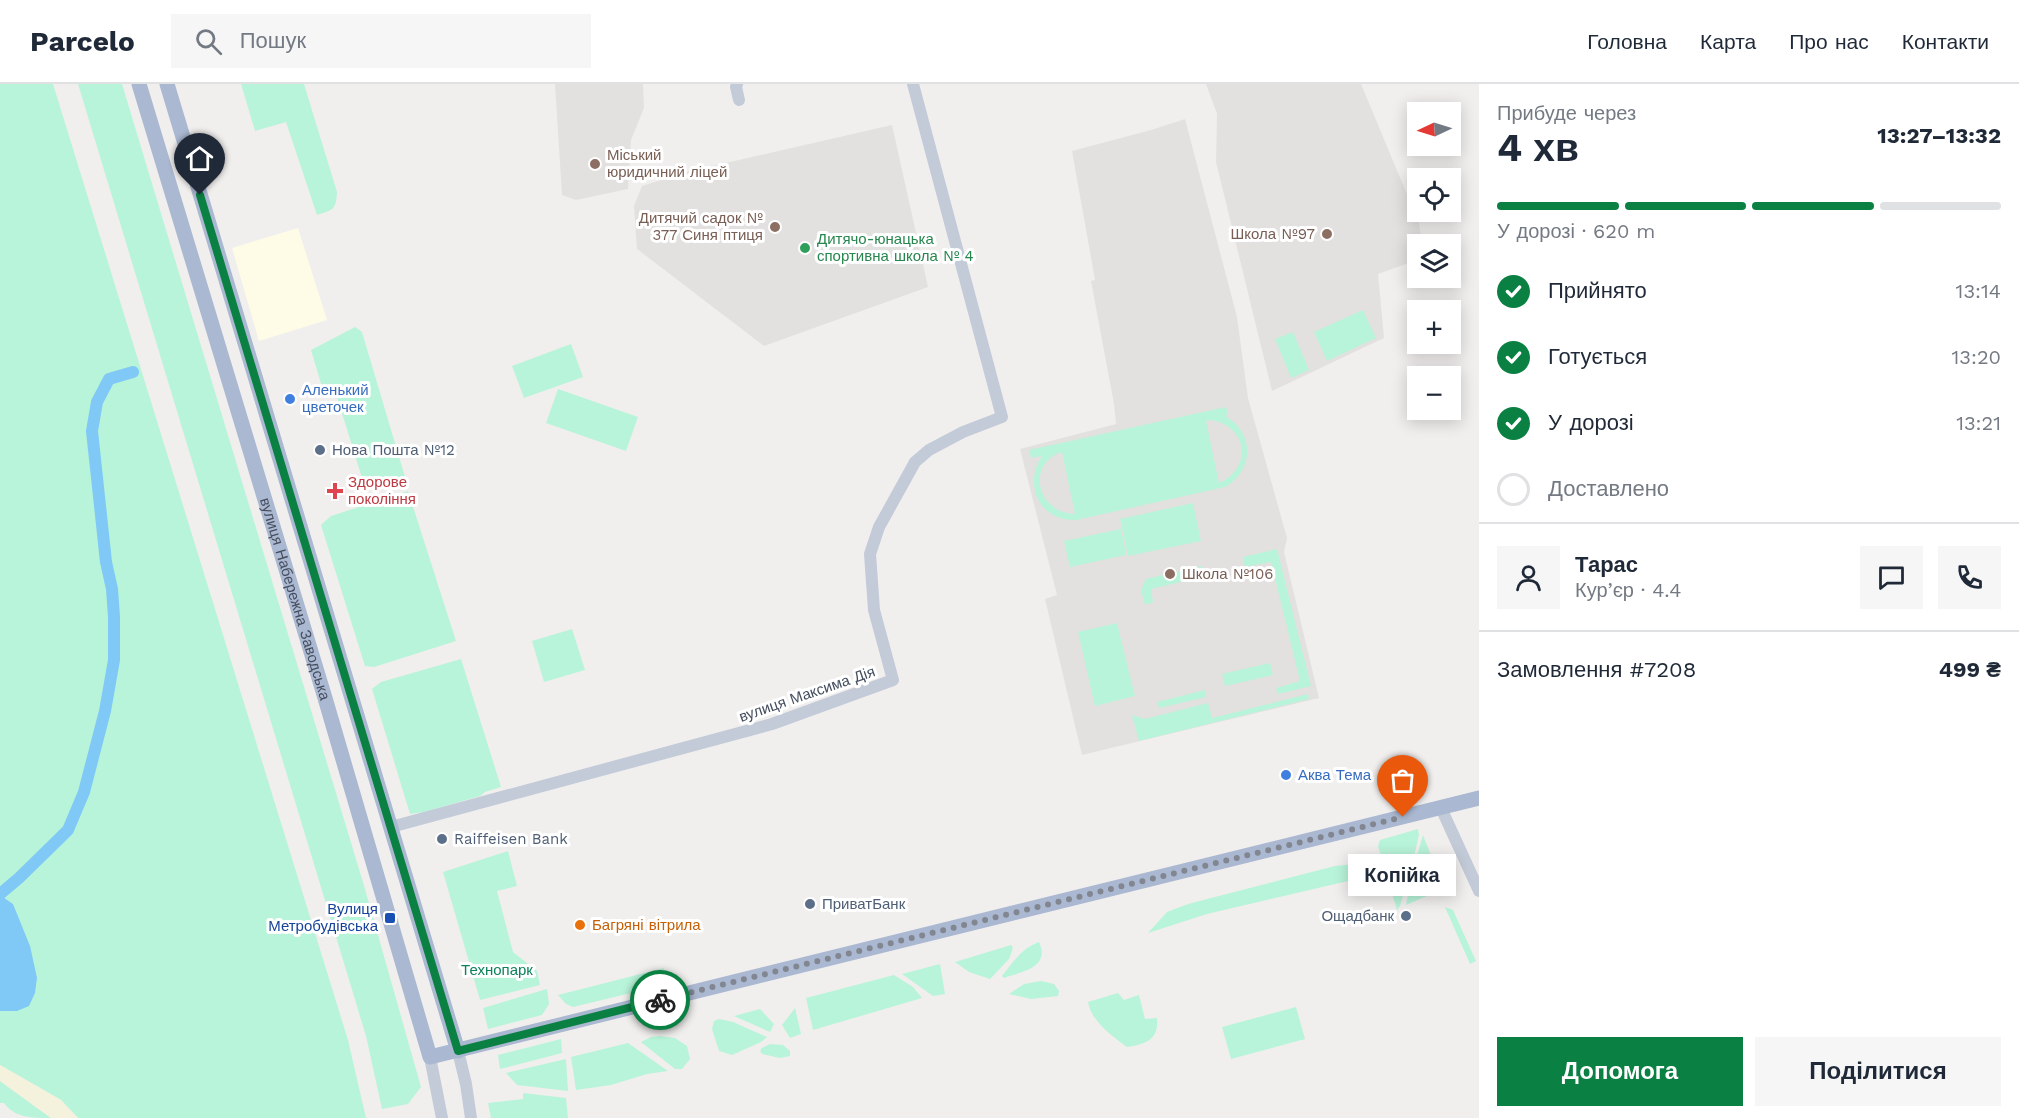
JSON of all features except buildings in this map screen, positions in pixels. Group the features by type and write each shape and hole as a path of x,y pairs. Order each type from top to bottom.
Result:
{"main road":[{"name":"вулиця Набережна Заводська","path":"139,84 325,698 430,1057"},
{"name":"вулиця Набережна Заводська","path":"166,84 458,1051"},
{"path":"180,223 207,215"},
{"path":"430,1057 1479,798"}],"street":[{"path":"737,84 740,100"},
{"name":"вулиця Максима Дія","path":"391,827 772,724 893,680 874,610 870,554 879,527 915,462 929,450 954,437 1002,417 913,84"},
{"path":"1441,808 1479,891"},
{"name":"вулиця Набережна Заводська","path":"458,1051 471,1118"},
{"name":"вулиця Набережна Заводська","path":"430,1057 442,1118"}],"shaded area":[{"name":"Міський юридичний ліцей","path":"555,84 643,84 644,108 631,140 628,189 576,200 562,195"},
{"name":"Школа №97","path":"1206,84 1361,84 1407,194 1407,222 1419,223 1421,234 1407,234 1407,264 1378,274 1384,338 1272,391 1216,162 1217,114"},
{"name":"Школа №106","path":"1185,119 1237,317 1248,398 1287,538 1284,552 1319,698 1082,755 1045,599 1057,595 1020,449 1116,424 1091,281 1095,280 1072,151"},
{"name":"Дитячий садок № 377 Синя птиця","path":"892,125 928,287 764,346 637,249 634,206 642,186 686,172"},
{"path":"298,228 327,320 259,341 232,248"}],"green space":[{"path":"0,84 53,84 348,1040 366,1118 78,1118 61,1100 0,1065 0,1011 6,1011 13,904 0,895"},
{"path":"78,84 122,84 365,889 421,1087 408,1104 382,1109 366,1036"},
{"path":"241,84 304,84 337,192 333,208 317,215 286,122 255,131"},
{"path":"1363,310 1376,338 1327,361 1314,332"},
{"path":"355,327 362,332 405,477 366,491 337,397 324,394 311,350"},
{"path":"1293,332 1309,370 1291,378 1275,339"},
{"path":"571,344 583,377 524,398 512,366"},
{"path":"558,389 638,417 626,451 546,423"},
{"path":"1226,407 1228,415 1225,416 1242,432 1247,452 1246,462 1241,471 1235,480 1225,487 1076,520 1063,519 1044,508 1038,499 1034,478 1036,467 1042,456 1031,458 1029,450","holes":["1211,420 1233,430 1242,448 1237,468 1219,483 1206,421","1062,452 1075,514 1062,512 1051,505 1044,497 1040,487 1043,466"]},
{"path":"408,491 456,641 374,667 365,666 321,525 331,516"},
{"path":"1193,503 1201,541 1128,556 1120,519"},
{"path":"1121,529 1126,555 1070,567 1064,541"},
{"path":"1277,549 1311,686 1278,694 1276,688 1300,681 1271,562 1245,567 1243,557"},
{"path":"1202,566 1205,576 1151,589 1153,602 1145,605 1141,590 1146,579"},
{"path":"1117,623 1135,696 1095,706 1078,632"},
{"path":"572,629 585,670 544,682 532,641"},
{"path":"461,659 501,787 480,796 410,814 372,689 381,682"},
{"path":"1270,663 1273,675 1225,686 1222,674"},
{"path":"1205,690 1206,697 1159,708 1157,702"},
{"path":"1308,694 1309,699 1139,741 1132,715 1145,719 1208,703 1212,718"},
{"path":"1418,829 1419,835 1412,865 1387,876 1378,846 1380,840"},
{"path":"1423,835 1432,858 1414,866"},
{"name":"Технопарк","path":"508,851 517,886 497,891 513,952 537,971 540,985 480,1000 443,872"},
{"path":"1434,862 1445,888 1406,905 1413,871"},
{"path":"1356,864 1361,872 1348,881 1207,914 1148,933 1167,912 1188,904 1335,866"},
{"path":"1410,871 1400,906 1397,910 1388,880"},
{"path":"1445,907 1453,910 1476,961 1470,964"},
{"path":"1039,942 1042,951 1038,963 1018,974 1004,978 1002,976 1023,952"},
{"path":"1011,945 1013,948 1009,959 990,979 969,972 955,962"},
{"path":"940,964 945,994 933,996 902,974"},
{"path":"664,968 656,987 573,1007 566,1004 558,995"},
{"path":"894,975 913,987 922,998 813,1030 806,998"},
{"path":"1041,981 1054,984 1059,991 1058,996 1031,999 1009,994 1024,984"},
{"path":"547,989 549,1004 542,1015 488,1029 483,1008"},
{"path":"1118,993 1124,1000 1139,995 1145,1019 1157,1018 1156,1031 1150,1040 1127,1047 1103,1028 1093,1016 1088,1002"},
{"path":"1296,1007 1305,1039 1231,1059 1222,1027"},
{"path":"795,1008 801,1034 790,1038 782,1025"},
{"path":"760,1009 774,1024 770,1032 734,1016"},
{"path":"719,1019 733,1022 767,1037 732,1055 719,1051 712,1029 714,1021"},
{"path":"660,1036 675,1038 687,1046 690,1059 682,1069 675,1069 641,1042"},
{"path":"561,1039 562,1053 500,1069 498,1055"},
{"path":"628,1043 668,1071 647,1074 611,1085 576,1090 571,1057"},
{"path":"770,1044 783,1045 790,1051 790,1056 780,1058 762,1054 760,1051 762,1048"},
{"path":"566,1059 568,1091 517,1085 506,1073"},
{"path":"0,1081 51,1118 24,1116 13,1112 4,1103 0,1103"},
{"path":"523,1093 566,1098 568,1118 491,1118 488,1103 523,1099"}],"sand":[{"path":"0,1065 61,1100 78,1118 51,1118 0,1081"}],"water":[{"path":"0,895 13,904 30,946 37,978 35,993 29,1006 17,1011 0,1011"}],"waterway":[{"path":"0,894 68,830 84,792 105,711 114,660 114,617 92,431 97,402 109,379 133,372"}],"way so far":[{"path":"660,1000 1403,817"}],"place":[{"name":"Міський юридичний ліцей","path":"595,164"},
{"name":"Дитячий садок № 377 Синя птиця","path":"775,227"},
{"name":"Школа №97","path":"1327,234"},
{"name":"Дитячо-юнацька спортивна школа № 4","path":"805,248"},
{"name":"Аленький цветочек","path":"290,399"},
{"name":"Нова Пошта №12","path":"320,450"},
{"name":"Здорове покоління","path":"335,491"},
{"name":"Школа №106","path":"1170,574"},
{"name":"Аква Тема","path":"1286,775"},
{"name":"Копійка","path":"1403,817"},
{"name":"Raiffeisen Bank","path":"442,839"},
{"name":"ПриватБанк","path":"810,904"},
{"name":"Ощадбанк","path":"1406,916"},
{"name":"Вулиця Метробудівська","path":"390,918"},
{"name":"Багряні вітрила","path":"580,925"}],"route":[{"path":"200,195 458,1051 660,1000"}]}
